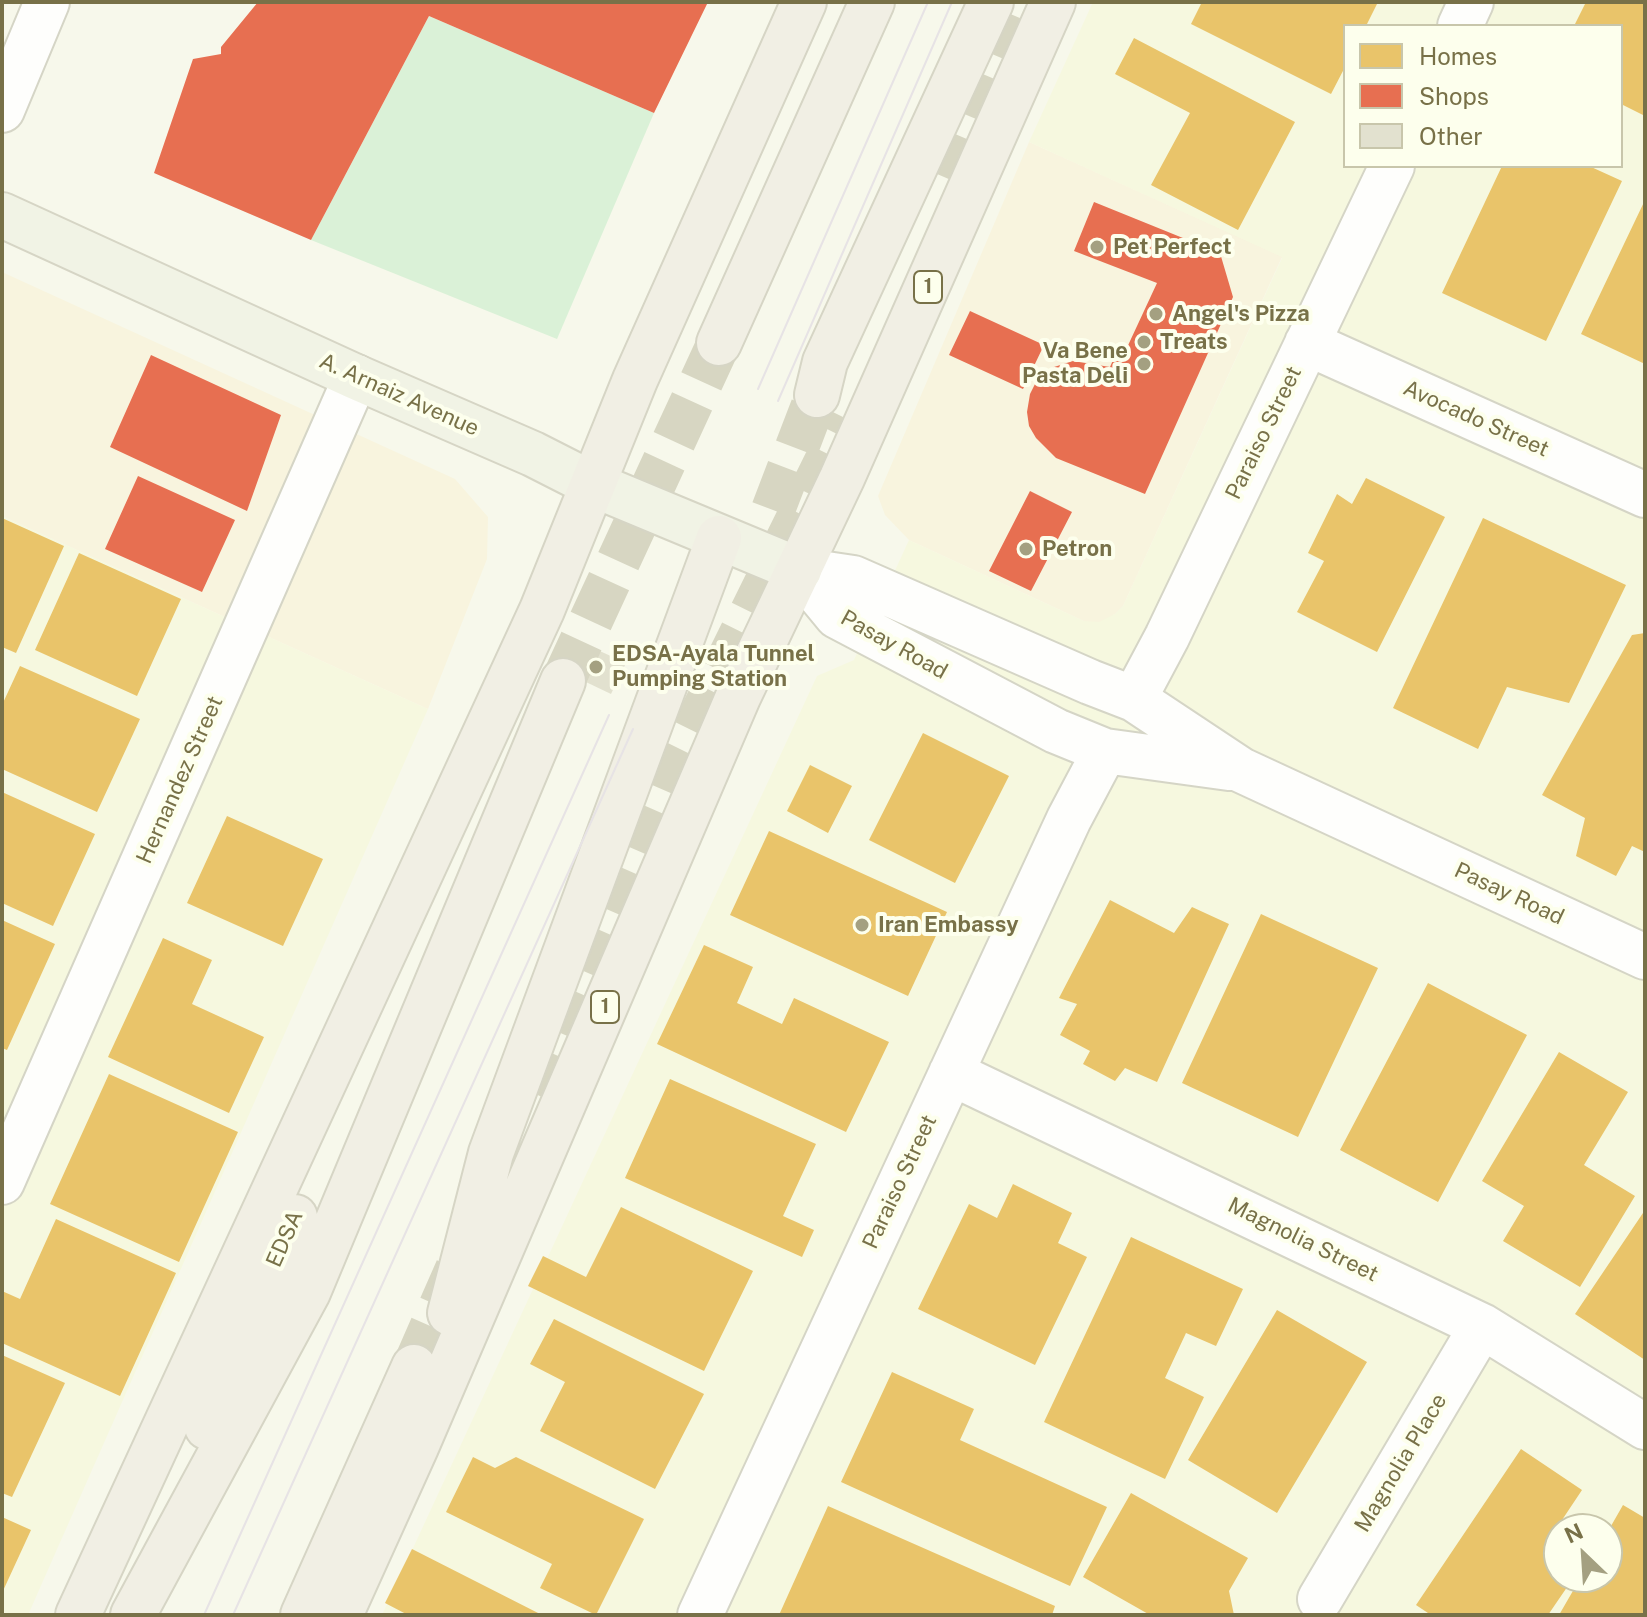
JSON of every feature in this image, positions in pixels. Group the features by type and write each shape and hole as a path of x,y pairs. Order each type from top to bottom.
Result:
{"highway":[{"path":"78,1615 542,610 642,365 804,2"},
{"path":"719,343 872,2"},
{"path":"817,395 825,362 991,2"},
{"name":"1","path":"340,1615 416,1447 738,697 945,250 1053,2"},
{"path":"416,1447 491,1153 719,538"},
{"path":"131,1615 308,1292 563,681"},
{"name":"EDSA","path":"131,1615 270,1274 446,866"},
{"path":"303,1615 414,1367"}],"main road":[{"name":"A. Arnaiz Avenue","path":"2,215 356,377 533,454 592,484 799,570"}],"street":[{"path":"2,110 47,2"},
{"path":"1461,24 1471,2"},
{"name":"Paraiso Street","path":"1134,699 1167,637 1391,168"},
{"name":"Avocado Street","path":"1307,343 1645,495"},
{"name":"Hernandez Street","path":"2,1182 356,377"},
{"name":"Pasay Road","path":"799,570 853,578 1134,699 1241,770 1645,957"},
{"name":"Pasay Road","path":"799,570 837,616 1056,731 1105,751 1241,770"},
{"name":"Paraiso Street","path":"700,1615 1069,819 1105,751"},
{"name":"Magnolia Street","path":"951,1073 1482,1326 1645,1427"},
{"name":"Magnolia Place","path":"1320,1599 1482,1326"}],"shaded area":[{"path":"1093,2 1645,2 1645,1615 382,1615 817,676 854,660 909,540 1084,621 1115,614 1123,606 1282,258 1029,142"},
{"path":"429,16 654,113 557,339 311,240"},
{"path":"1029,142 1282,257 1123,606 1099,622 1084,621 909,540 885,515 878,496"},
{"path":"2,272 455,479 488,517 487,559 428,709 2,516"},
{"path":"2,516 428,709 28,1615 2,1615"}],"building: Homes":[{"path":"1202,2 1378,2 1367,24 1343,24 1343,71 1331,94 1191,24"},
{"path":"1586,2 1645,2 1645,116 1623,105 1623,24 1575,24"},
{"path":"1134,38 1295,122 1238,230 1151,185 1190,113 1115,74"},
{"path":"1501,168 1593,168 1622,181 1546,341 1442,293"},
{"path":"1645,200 1645,364 1581,334"},
{"path":"1366,478 1445,517 1377,652 1297,612 1324,561 1308,553 1337,494 1352,504"},
{"path":"2,518 64,546 16,653 2,647"},
{"path":"1483,518 1626,585 1569,703 1507,687 1478,749 1393,708"},
{"path":"79,553 181,599 137,696 35,650"},
{"path":"1645,633 1645,852 1632,846 1616,876 1576,856 1585,818 1542,795 1632,635"},
{"path":"20,666 140,719 97,812 2,769 2,705"},
{"path":"923,733 1009,776 955,883 869,840"},
{"path":"810,765 852,786 828,833 787,811"},
{"path":"2,792 95,834 53,926 2,903"},
{"path":"227,816 323,859 283,946 187,903"},
{"path":"769,831 947,912 908,996 730,915"},
{"path":"1110,900 1174,933 1192,907 1229,924 1157,1082 1125,1068 1115,1081 1083,1064 1090,1051 1060,1035 1077,1004 1059,998"},
{"path":"1261,914 1378,968 1298,1137 1182,1083"},
{"path":"2,920 55,944 7,1050 2,1048"},
{"path":"163,938 212,960 192,1004 264,1037 229,1113 108,1057"},
{"path":"704,945 753,967 737,1003 782,1024 794,998 889,1042 846,1132 657,1044"},
{"path":"1428,983 1527,1035 1438,1202 1340,1150"},
{"path":"1559,1052 1628,1092 1584,1165 1635,1196 1580,1287 1503,1241 1524,1206 1482,1181"},
{"path":"109,1074 238,1132 179,1262 50,1204"},
{"path":"670,1079 816,1144 783,1216 814,1230 802,1257 625,1178"},
{"path":"1013,1184 1072,1213 1058,1243 1087,1257 1035,1365 918,1309 969,1204 997,1218"},
{"path":"621,1207 753,1271 704,1371 528,1286 543,1256 586,1277"},
{"path":"1645,1210 1645,1360 1575,1314"},
{"path":"56,1219 176,1273 120,1396 2,1343 2,1291 20,1299"},
{"path":"1131,1237 1243,1289 1216,1346 1186,1333 1165,1378 1204,1397 1165,1479 1044,1422"},
{"path":"1277,1310 1367,1362 1277,1513 1188,1460"},
{"path":"554,1319 704,1394 655,1489 540,1431 565,1382 530,1364"},
{"path":"2,1355 65,1383 12,1497 2,1493"},
{"path":"892,1372 974,1409 960,1440 1107,1507 1070,1586 841,1482"},
{"path":"1521,1449 1582,1490 1567,1513 1543,1513 1543,1593 1563,1593 1548,1615 1431,1615 1416,1605"},
{"path":"473,1457 495,1468 516,1457 644,1519 596,1615 540,1588 552,1564 446,1512"},
{"path":"1131,1493 1248,1558 1229,1591 1234,1615 1150,1615 1083,1577"},
{"path":"1623,1505 1645,1518 1645,1615 1559,1615 1572,1593 1623,1593 1623,1513 1618,1513"},
{"path":"828,1506 1055,1606 1052,1615 779,1615"},
{"path":"2,1517 31,1530 2,1593"},
{"path":"412,1549 542,1615 408,1615 385,1603"}],"building: Shops":[{"path":"258,2 708,2 654,113 429,16 311,240 154,173 193,59 221,54 221,47"},
{"path":"1094,202 1220,253 1233,297 1145,494 1056,458 1029,426 1027,412 1030,394 1038,378 1054,367 1073,361 1110,367 1117,351 1124,354 1157,283 1074,251"},
{"path":"970,311 1044,345 1023,389 949,355"},
{"path":"151,355 281,415 247,511 110,447"},
{"path":"138,476 235,520 202,592 105,549"},
{"name":"Petron","path":"1030,491 1072,512 1031,591 989,571"}],"building: Other":[{"name":"EDSA-Ayala Tunnel Pumping Station","path":"580,642 626,663 611,694 565,672"}],"tunnel":[{"path":"951,180 1027,2"},
{"path":"563,681 719,343"},
{"path":"773,510 817,395"},
{"path":"533,1093 672,774 847,419"},
{"path":"414,1367 457,1269"}],"tram line":[{"path":"758,389 928,2"},
{"path":"778,401 952,2"},
{"path":"204,1615 609,715"},
{"path":"233,1615 633,729"}],"place":[{"name":"Pet Perfect","path":"1097,247"},
{"name":"Angel's Pizza","path":"1156,314"},
{"name":"Treats","path":"1144,342"},
{"name":"Va Bene Pasta Deli","path":"1144,364"},
{"name":"Petron","path":"1026,549"},
{"name":"EDSA-Ayala Tunnel Pumping Station","path":"596,667"},
{"name":"Iran Embassy","path":"862,925"}]}
